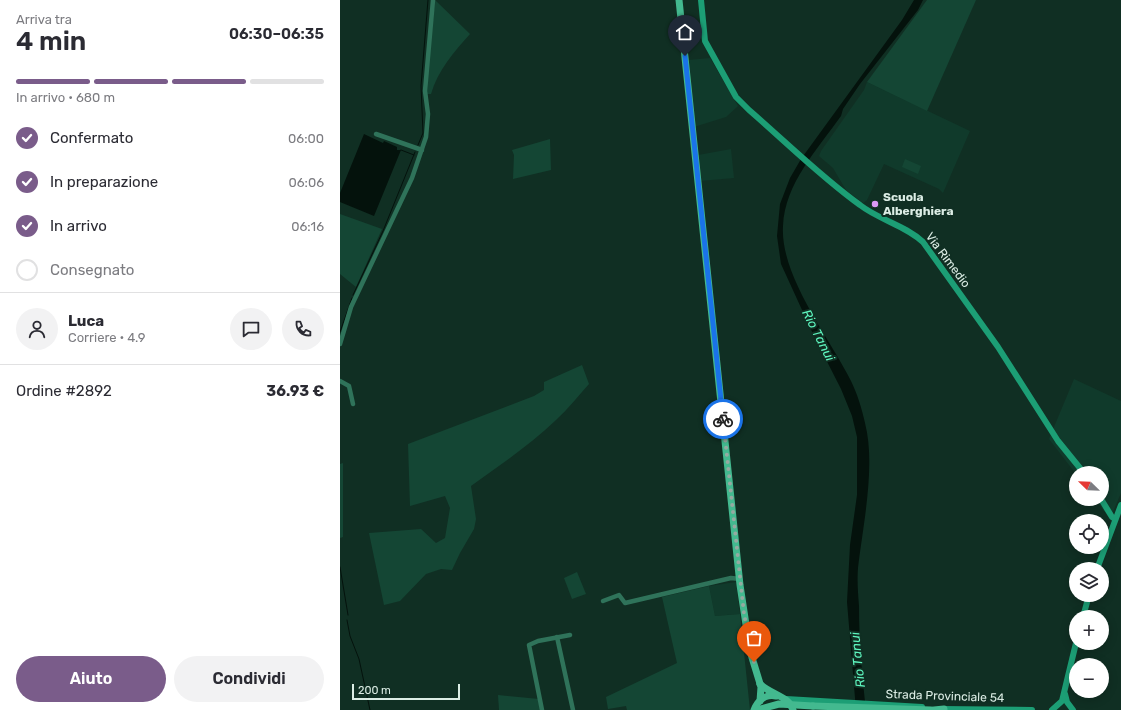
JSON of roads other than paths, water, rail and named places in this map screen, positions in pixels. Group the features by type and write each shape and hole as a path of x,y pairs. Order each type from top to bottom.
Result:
{"main road":[{"path":"686,0 680,4 682,31 740,579 750,651 760,684 760,701 756,710"},
{"path":"760,684 767,691 782,697 793,710"},
{"path":"760,701 769,696 782,697"},
{"path":"756,710 779,704 813,706 881,706 932,710 944,709"}],"street":[{"path":"340,344 351,307 412,178 422,150 428,125 425,91 433,0"},
{"name":"Via Rimedio","path":"701,0 705,41 736,97 810,164 861,206 883,220 916,235 929,248 998,347 1058,441 1078,466"},
{"path":"376,134 422,150"},
{"path":"340,381 349,386 351,401"},
{"path":"1104,506 1115,519"},
{"path":"1100,562 1120,506 1108,506"},
{"path":"603,601 616,594 619,595 625,603 730,578 740,579"},
{"path":"542,710 529,646 538,641 570,635"},
{"path":"557,637 573,710"},
{"path":"1052,710 1062,701 1074,650"},
{"path":"1064,692 1072,709"},
{"name":"Strada Provinciale 54","path":"782,697 881,706 944,709 1032,710"},
{"path":"793,710 813,706"}],"water":[{"name":"Rio Tanui","path":"914,0 923,0 918,10 860,84 843,109 841,116 813,154 796,181 785,210 783,226 784,245 789,265 808,306 853,386 862,412 868,440 868,495 858,568 860,645 866,710 856,710 847,602 850,545 857,495 857,437 852,416 841,389 813,334 781,264 777,236 780,204 790,178 801,159 902,20"},
{"path":"364,134 383,143 384,141 397,147 397,150 401,150 374,216 340,202 340,193"}],"waterway":[{"path":"418,145 423,133 421,86 428,0"},
{"path":"401,150 414,155"},
{"path":"353,295 383,231 415,152"},
{"path":"340,332 352,298"},
{"path":"340,567 348,615"},
{"path":"347,620 350,636 359,659 370,710"}],"place":[{"name":"Scuola Alberghiera","path":"875,204"}]}
